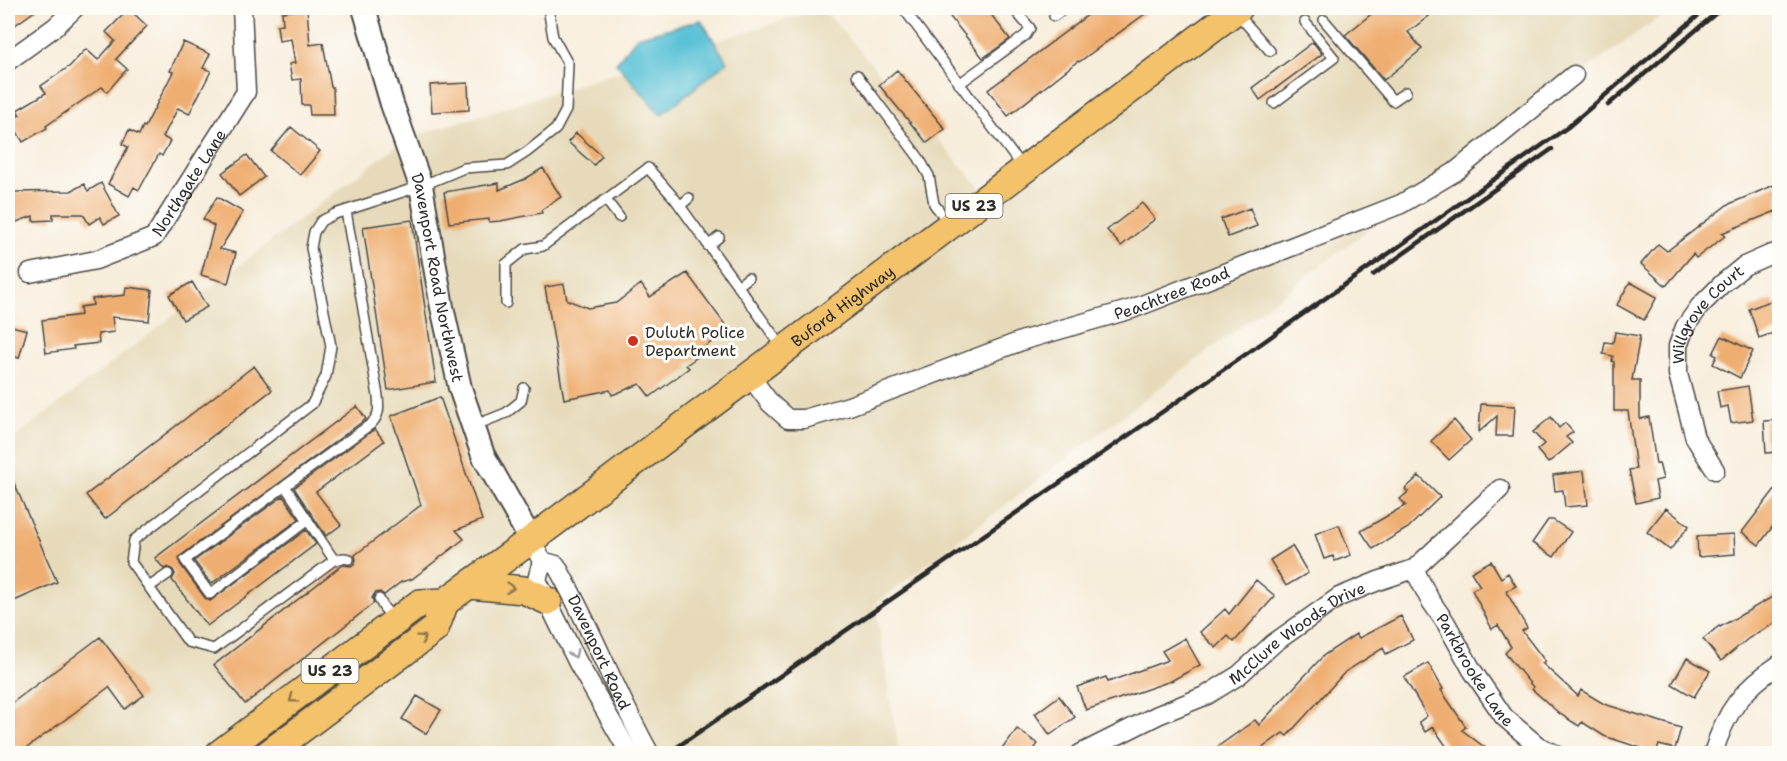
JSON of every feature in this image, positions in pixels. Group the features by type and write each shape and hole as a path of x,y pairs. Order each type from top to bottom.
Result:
{"main road":[{"name":"Buford Highway","path":"221,752 420,603 446,602 469,585 537,550 749,375 1237,9"},
{"path":"469,585 524,590 548,601"},
{"name":"US 23","path":"268,753 435,629 446,602"}],"street":[{"path":"8,61 55,27 75,8"},
{"name":"Northgate Lane","path":"30,273 96,260 154,237 246,92 242,8"},
{"name":"Davenport Road Northwest","path":"364,8 392,104 421,186 442,307 460,388 483,455 537,550"},
{"name":"Peachtree Road","path":"749,375 770,403 788,419 804,419 849,406 1024,340 1132,309 1401,204 1455,172 1574,75"},
{"name":"Willgrove Court","path":"1715,470 1695,438 1678,374 1678,346 1685,327 1700,306 1722,284 1744,266 1779,252"},
{"name":"McClure Woods Drive","path":"1080,753 1158,715 1207,695 1239,675 1274,643 1339,597 1414,569 1500,489"},
{"name":"Davenport Road","path":"537,550 537,580 578,663 630,753"},
{"name":"Davenport Road","path":"537,550 556,565 571,591 634,726 650,753"},
{"name":"Parkbrooke Lane","path":"1414,569 1472,670 1504,717 1538,746 1555,753"},
{"path":"1713,753 1719,733 1731,709 1748,689 1779,664"}],"lane":[{"path":"349,560 344,558 334,560 214,649 188,642 130,562 134,540 312,404 326,376 331,346 311,248 314,232 321,221 421,186 464,168 507,165 556,129 566,110 568,64 553,37 548,8"},
{"path":"903,8 1023,169"},
{"path":"960,84 1026,35 1030,28 1013,8"},
{"path":"1054,16 1065,8"},
{"path":"1237,9 1269,51"},
{"path":"1324,20 1393,101 1406,92"},
{"path":"1274,103 1334,58 1305,22"},
{"path":"858,75 919,158 929,176 934,204 950,224"},
{"path":"652,172 661,165"},
{"path":"506,303 506,264 525,249 543,246 648,168 680,206 783,349"},
{"path":"680,206 689,198"},
{"path":"606,200 619,217"},
{"path":"308,520 210,594 185,560 378,417 378,396 346,211"},
{"path":"708,246 719,237"},
{"path":"738,286 748,278"},
{"path":"473,426 506,413 521,401 524,388"},
{"path":"285,486 334,560"},
{"path":"149,587 168,574"},
{"path":"379,599 396,621"}],"shaded area":[{"path":"822,8 989,198 1232,8 1672,8 1449,168 875,604 899,753 8,753 8,432 15,437 405,139"}],"water":[{"path":"701,20 727,62 661,115 616,63 637,37"}],"building":[{"path":"8,8 39,8 8,30"},
{"path":"943,8 986,8 1010,39 983,58"},
{"path":"1097,8 1153,8 1078,61 1008,116 988,90"},
{"path":"1379,8 1423,8 1429,16 1408,32 1422,49 1384,80 1345,35"},
{"path":"129,9 147,26 116,59 127,69 107,92 102,87 46,126 47,128 23,142 11,121 20,115 17,110 46,93 41,86 70,66 86,49 98,60 115,41 106,32"},
{"path":"307,9 310,45 323,43 331,87 333,87 334,115 310,115 309,105 302,105 301,79 292,80 289,64 295,63 291,39 279,41 277,25 283,24 282,12"},
{"path":"183,42 210,54 203,68 211,71 189,114 178,108 163,137 170,141 162,156 159,154 139,190 134,187 129,196 108,184 128,147 122,144 129,130 139,135 143,126 145,127 173,72 170,71"},
{"path":"1313,42 1322,54 1260,100 1252,88"},
{"path":"897,70 945,129 927,143 879,85"},
{"path":"468,83 469,110 432,112 430,85"},
{"path":"291,127 320,151 300,175 271,151"},
{"path":"576,133 602,156 594,165 568,142"},
{"path":"247,155 264,177 239,196 222,173"},
{"path":"543,168 561,197 541,210 542,213 500,221 489,222 489,219 449,223 444,192 499,183 499,190"},
{"path":"101,183 119,216 104,224 100,217 89,224 83,214 53,214 53,220 33,221 33,216 8,225 8,194 71,191 84,184 88,191"},
{"path":"1779,183 1779,220 1776,211 1722,233 1725,236 1696,258 1693,254 1666,286 1641,264 1658,244 1667,251 1727,205"},
{"path":"217,197 243,212 220,249 236,253 228,283 201,275 214,226 203,219"},
{"path":"1142,203 1155,219 1121,246 1107,230"},
{"path":"1250,208 1257,226 1228,237 1221,219"},
{"path":"412,220 436,382 388,390 363,227"},
{"name":"Duluth Police Department","path":"687,273 729,330 696,353 699,356 686,365 689,368 650,397 640,384 612,395 610,390 564,399 545,287 564,284 567,300 588,308 616,303 641,284 650,297"},
{"path":"192,282 207,307 183,320 169,295"},
{"path":"1630,282 1657,297 1644,320 1617,305"},
{"path":"126,287 152,290 149,321 112,317 114,332 98,334 99,343 73,346 74,349 46,353 42,320 81,315 80,307 93,305 92,299 125,295"},
{"path":"1773,300 1779,319 1779,331 1759,338 1749,309"},
{"path":"8,325 27,330 19,358 8,355"},
{"path":"1615,332 1640,336 1632,380 1640,380 1640,419 1649,417 1656,464 1659,463 1663,479 1655,481 1658,498 1636,503 1629,470 1636,469 1628,411 1614,411 1613,356 1603,354 1605,342 1613,343"},
{"path":"1722,336 1753,351 1740,378 1713,364 1717,356 1713,354"},
{"path":"254,366 272,390 105,519 86,495"},
{"path":"1748,386 1753,420 1731,423 1728,406 1720,408 1717,391"},
{"path":"440,397 482,520 456,530 464,539 412,579 401,582 384,595 380,592 375,593 372,598 374,603 245,704 214,665 342,565 354,564 355,555 421,505 391,416"},
{"path":"1481,404 1515,406 1513,436 1496,436 1497,416 1479,432"},
{"path":"357,406 366,419 179,557 180,564 205,598 210,601 306,530 316,544 207,626 172,580 175,574 173,570 168,567 164,569 155,558"},
{"path":"1551,417 1559,428 1565,423 1573,432 1566,437 1572,443 1548,463 1537,450 1544,444 1533,432"},
{"path":"1454,420 1471,440 1449,460 1431,441"},
{"path":"1779,420 1779,452 1766,453 1764,421"},
{"path":"375,429 384,441 316,492 341,525 326,536 294,488"},
{"path":"8,469 57,582 12,602 8,592"},
{"path":"1584,471 1588,505 1565,507 1563,490 1555,491 1553,475"},
{"path":"1419,476 1440,497 1408,528 1373,549 1361,531 1406,505 1400,499 1408,492 1405,489"},
{"path":"1779,484 1779,518 1759,545 1742,532"},
{"path":"283,496 299,519 211,584 194,561"},
{"path":"1666,508 1689,526 1670,550 1647,532"},
{"path":"1548,520 1553,520 1571,532 1554,557 1532,543"},
{"path":"1339,525 1351,555 1335,561 1333,556 1324,559 1315,534"},
{"path":"1734,534 1735,554 1698,557 1697,536"},
{"path":"1292,546 1308,573 1286,586 1270,560"},
{"path":"1491,561 1501,578 1508,573 1516,586 1506,591 1527,628 1522,631 1545,661 1542,663 1578,696 1581,690 1604,704 1681,728 1675,749 1659,745 1656,753 1604,736 1582,722 1579,726 1560,714 1532,689 1533,687 1505,653 1511,647 1498,625 1492,629 1472,590 1480,586 1471,572"},
{"path":"1256,580 1275,596 1234,642 1228,636 1216,648 1200,632 1225,609 1229,614"},
{"path":"1779,593 1779,621 1749,638 1721,661 1703,639 1719,626"},
{"path":"1401,616 1413,640 1386,654 1383,648 1345,672 1287,736 1283,733 1255,753 1209,753 1255,720 1259,725 1324,655 1356,634 1359,638"},
{"path":"100,637 144,695 125,709 109,687 20,753 8,753 8,706"},
{"path":"1185,638 1200,665 1171,681 1086,710 1077,687 1106,677 1108,682 1168,660 1162,651"},
{"path":"1687,658 1710,671 1694,697 1672,684"},
{"path":"1428,663 1443,689 1441,690 1466,727 1462,730 1492,753 1451,753 1433,727 1425,732 1419,722 1427,716 1404,677"},
{"path":"417,696 441,710 426,734 402,719"},
{"path":"1059,696 1075,717 1050,735 1035,714"},
{"path":"1017,729 1038,744 1031,753 999,753"}],"railway":[{"path":"667,754 1262,343 1568,127 1707,8"},
{"path":"1608,105 1722,8"},
{"path":"1373,275 1552,149"}],"place":[{"name":"Duluth Police Department","path":"633,341"}]}
